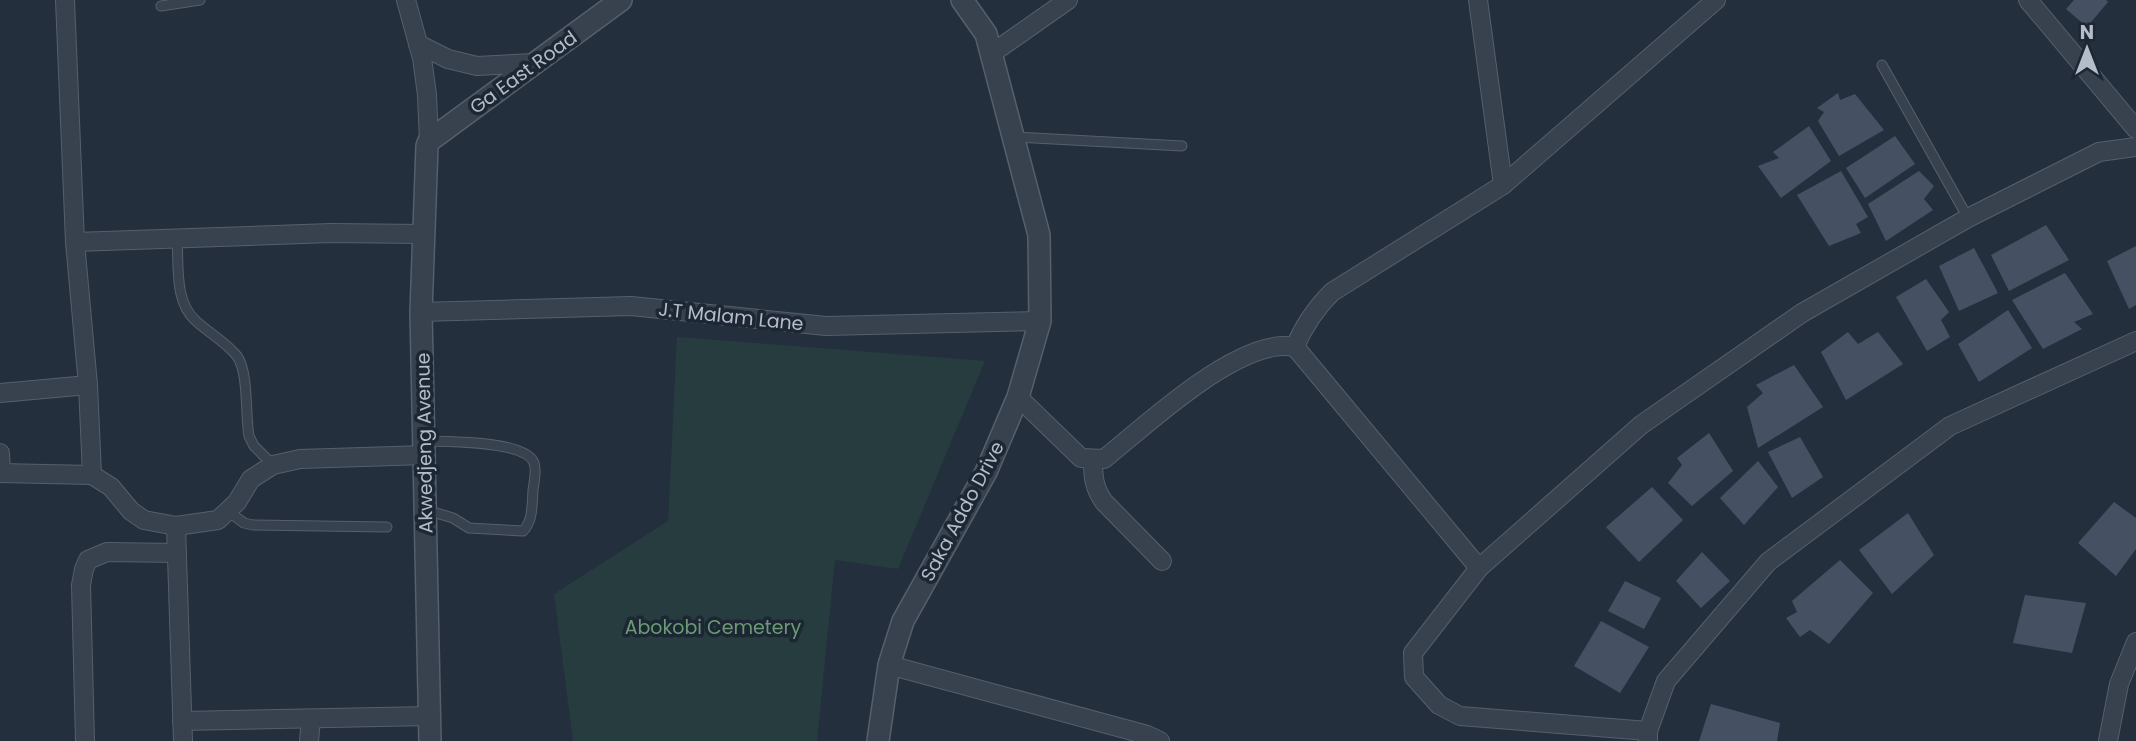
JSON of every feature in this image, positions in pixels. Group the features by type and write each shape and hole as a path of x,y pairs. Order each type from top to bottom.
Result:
{"street":[{"path":"65,0 75,242 88,385 92,475"},
{"path":"405,0 418,44 427,95 428,144"},
{"name":"Ga East Road","path":"428,144 533,63 621,0"},
{"name":"Saka Addo Drive","path":"878,741 889,666 903,621 986,472 1018,397 1040,321 1039,235 986,34 962,0"},
{"path":"991,54 1068,0"},
{"path":"1478,0 1503,185"},
{"path":"1295,347 1315,308 1332,292 1503,185 1716,0"},
{"path":"2028,0 2136,129"},
{"path":"418,44 448,60 477,66 533,63"},
{"name":"Akwedjeng Avenue","path":"428,144 421,312 430,741"},
{"path":"2136,147 2099,152 1968,218 1802,313 1641,425 1479,568 1413,653 1414,677 1439,705 1460,716 1648,736 1666,681 1768,562 1951,426 2136,341"},
{"path":"75,242 331,233 423,234"},
{"name":"J.T Malam Lane","path":"421,312 631,306 826,326 1040,321"},
{"path":"1018,397 1081,458 1104,460 1183,394 1239,359 1276,346 1295,347 1479,568"},
{"path":"0,393 88,385"},
{"path":"0,453 1,473 92,475 111,487 131,511 144,520 176,526 218,520 229,512 251,480 273,466 300,459 425,448"},
{"path":"1093,460 1093,481 1104,502 1163,561"},
{"path":"176,526 183,741"},
{"path":"85,741 81,585 88,560 107,552 177,553"},
{"path":"2108,741 2119,684 2136,642"},
{"path":"889,666 1160,741"},
{"path":"182,722 430,716"},
{"path":"309,741 311,719"}],"lane":[{"path":"161,6 200,0"},
{"path":"1882,65 1968,218"},
{"path":"1014,136 1182,146"},
{"path":"177,239 180,295 186,310 237,356 243,369 248,436 273,466"},
{"path":"425,448 502,445 531,458 535,463 530,524 523,531 468,528 443,513 426,510"},
{"path":"229,512 244,523 253,525 387,527"}],"green space":[{"name":"Abokobi Cemetery","path":"677,337 985,361 898,569 835,560 817,741 573,741 554,594 668,521"}],"building":[{"path":"2074,0 2108,2 2087,27 2066,9"},
{"path":"1838,93 1840,100 1855,94 1884,130 1839,156 1818,121 1824,112 1817,108"},
{"path":"1809,126 1831,161 1781,198 1758,166 1779,158 1773,152"},
{"path":"1895,136 1915,164 1865,198 1846,168"},
{"path":"1841,171 1868,217 1856,224 1861,233 1829,246 1797,195"},
{"path":"1919,171 1934,186 1924,199 1933,210 1886,241 1868,204"},
{"path":"2046,225 2069,260 2009,291 1991,255"},
{"path":"2136,246 2136,305 2129,309 2107,261"},
{"path":"1974,248 1998,293 1959,311 1939,266"},
{"path":"2065,273 2093,314 2074,322 2082,329 2043,349 2012,300"},
{"path":"1926,279 1949,312 1941,320 1950,337 1927,351 1896,297"},
{"path":"2008,310 2032,348 1979,382 1958,344"},
{"path":"1848,332 1858,344 1878,332 1903,364 1846,400 1821,352"},
{"path":"1794,365 1823,407 1758,448 1747,407 1763,393 1756,385"},
{"path":"1709,433 1733,471 1692,506 1668,483 1682,465 1677,458"},
{"path":"1800,437 1823,477 1792,498 1768,452"},
{"path":"1758,461 1778,487 1744,525 1720,498"},
{"path":"1652,487 1683,520 1639,562 1606,527"},
{"path":"2114,502 2136,518 2136,549 2116,576 2078,543"},
{"path":"1908,513 1934,555 1892,594 1859,550"},
{"path":"1702,552 1730,581 1701,608 1676,581"},
{"path":"1840,560 1873,593 1829,644 1810,630 1800,637 1786,618 1797,612 1792,601"},
{"path":"1625,581 1661,598 1644,629 1608,611"},
{"path":"2025,595 2086,603 2072,653 2013,643"},
{"path":"1601,621 1649,647 1620,693 1574,666"},
{"path":"1711,704 1780,723 1777,741 1699,741"}]}
